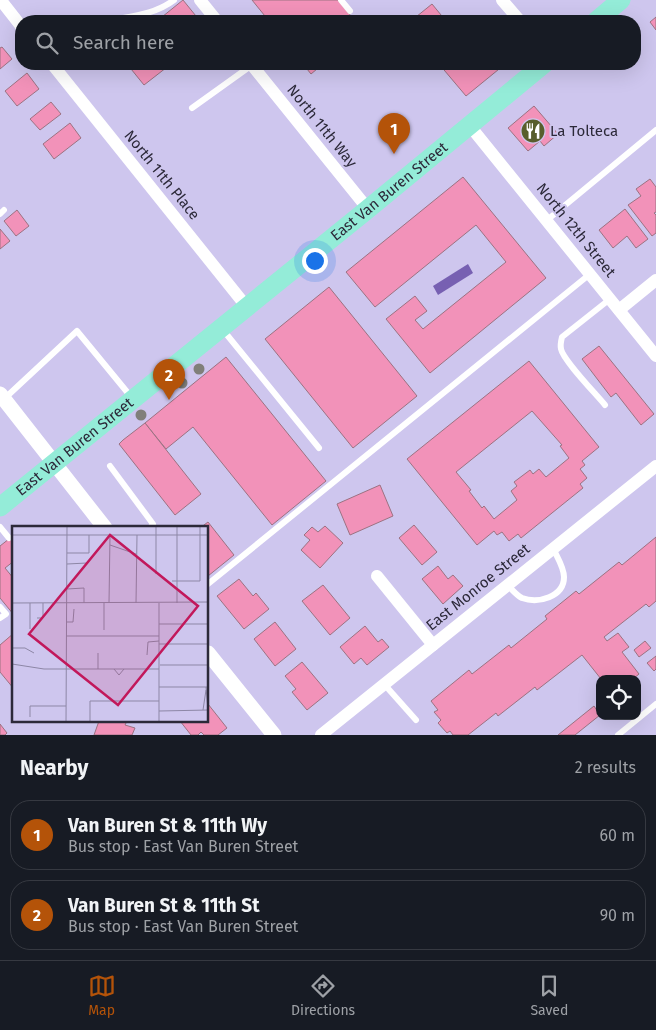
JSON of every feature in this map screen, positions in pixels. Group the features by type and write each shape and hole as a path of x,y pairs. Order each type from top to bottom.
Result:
{"main road":[{"path":"603,15 621,0"},
{"name":"East Van Buren Street","path":"0,507 537,70"}],"street":[{"path":"200,0 212,15"},
{"path":"502,0 515,15"},
{"path":"3,3 15,18"},
{"name":"North 11th Place","path":"57,70 246,306"},
{"name":"North 11th Way","path":"256,70 368,209"},
{"name":"North 12th Street","path":"470,126 656,356"},
{"path":"619,310 656,280"},
{"path":"2,397 104,526"},
{"name":"East Monroe Street","path":"322,735 656,466"},
{"path":"377,576 433,645"},
{"path":"209,654 274,735"}],"lane":[{"path":"143,15 162,8 174,0"},
{"path":"342,0 350,11"},
{"path":"192,108 243,70"},
{"path":"546,220 656,130"},
{"path":"209,583 590,274"},
{"path":"605,405 567,360 561,350 561,341 562,337 610,299"},
{"path":"221,328 319,448"},
{"path":"2,397 77,331 133,399"},
{"path":"110,466 153,524 152,526"},
{"path":"0,527 10,538"},
{"path":"507,585 519,596 530,600 545,599 551,596 563,585 564,579 562,568 553,548"},
{"path":"0,607 6,614 0,618"},
{"path":"384,684 416,720"},
{"path":"618,735 656,704"}],"shaded area":[{"path":"468,264 473,273 438,295 433,286"}],"building":[{"path":"183,0 195,15 164,15"},
{"path":"252,0 338,0 350,15 264,15"},
{"path":"432,4 441,15 418,15"},
{"path":"656,17 656,30 650,22"},
{"path":"2,47 12,59 0,69 0,48"},
{"path":"132,70 163,70 144,85"},
{"path":"308,70 316,70 311,74"},
{"path":"444,70 498,70 466,96"},
{"path":"27,73 39,89 17,106 5,91"},
{"path":"51,102 61,114 40,130 30,119"},
{"name":"La Tolteca","path":"534,106 558,134 544,146 540,141 528,151 508,128"},
{"path":"70,123 81,138 54,159 43,144"},
{"path":"463,177 546,278 430,373 386,319 415,296 427,311 415,320 423,329 506,262 476,225 375,307 346,272"},
{"path":"650,179 656,187 656,212 654,213 656,215 656,233 652,236 628,205 641,196 636,189"},
{"path":"625,209 648,239 636,248 627,236 613,248 599,230"},
{"path":"17,210 29,226 16,236 4,221"},
{"path":"0,229 10,241 0,249"},
{"path":"329,287 417,396 353,448 265,339"},
{"path":"599,346 654,414 641,425 616,393 611,397 582,359"},
{"path":"226,357 326,481 272,525 193,427 166,449 145,423"},
{"path":"529,361 599,447 582,461 585,465 580,469 587,478 580,484 583,488 521,538 518,534 509,541 502,532 497,535 494,531 477,545 407,459","holes":["532,411 562,445 560,446 569,458 546,477 539,469 533,474 530,470 514,482 517,486 511,491 517,500 494,519 484,506 482,508 469,491 471,490 456,472"]},
{"path":"145,423 201,494 175,515 119,444"},
{"path":"380,485 393,516 350,535 337,504"},
{"path":"208,522 234,555 209,575 209,526 203,526"},
{"path":"414,525 437,552 422,565 399,538"},
{"path":"325,526 343,543 320,568 301,550 310,540 304,535 312,527 318,532"},
{"path":"12,537 12,563 5,568 12,577 12,613 0,598 0,546"},
{"path":"656,537 656,601 649,607 646,604 604,637 607,641 618,633 629,647 622,652 639,674 598,675 582,655 537,690 535,687 498,716 496,713 468,735 453,735 450,731 447,733 438,723 441,720 434,712 438,710 431,701 469,670 472,674 509,645 511,648 547,619 545,616 576,591 579,594 619,562 622,565"},
{"path":"438,566 448,579 453,575 463,586 443,604 422,579"},
{"path":"239,579 253,596 256,593 269,609 244,629 217,596"},
{"path":"323,585 350,618 330,635 302,601"},
{"path":"275,622 296,649 275,666 254,639"},
{"path":"365,626 378,642 382,639 389,647 367,665 361,658 354,664 340,647"},
{"path":"12,635 12,687 0,672 0,645"},
{"path":"645,641 651,648 639,657 634,650"},
{"path":"656,656 656,669 654,671 647,663"},
{"path":"302,662 328,693 307,710 292,692 296,689 285,676"},
{"path":"209,705 227,728 218,735 204,735 201,732 198,735 191,735 181,722 209,722"},
{"path":"594,706 596,718 575,735 558,735"},
{"path":"99,722 126,722 125,725 135,728 132,735 94,735"},
{"path":"0,724 7,733 5,735 0,735"}],"place":[{"name":"La Tolteca","path":"533,131"},
{"name":"Van Buren St & 11th Wy","path":"394,154"},
{"name":"Van Buren St & 11th St","path":"169,400"}]}
